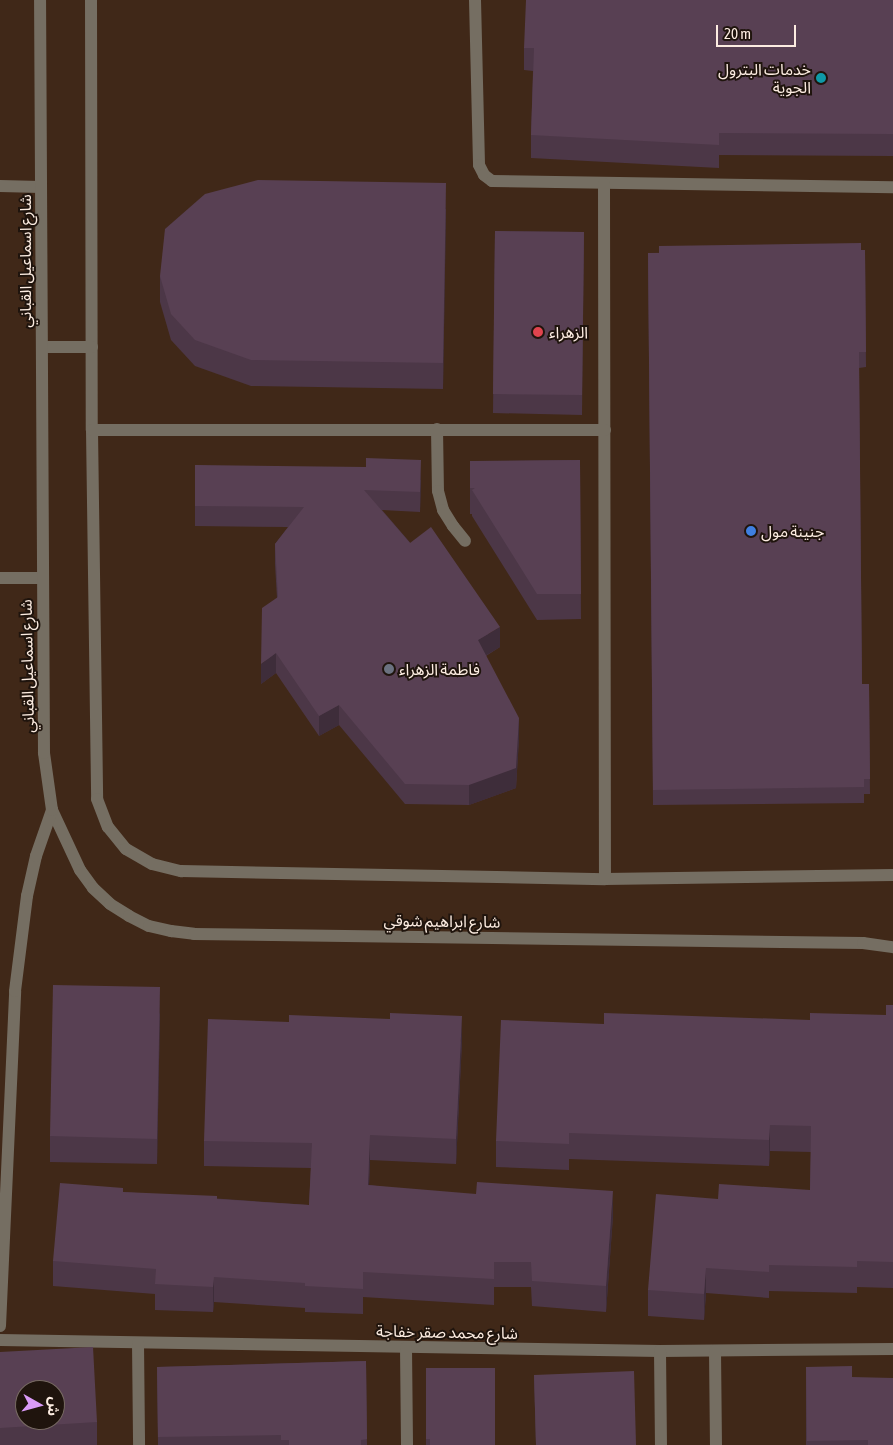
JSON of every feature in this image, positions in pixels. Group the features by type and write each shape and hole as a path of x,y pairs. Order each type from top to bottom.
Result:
{"street":[{"name":"شارع اسماعيل القباني","path":"0,1326 15,990 27,896 36,856 52,810 44,753 40,0"},
{"path":"91,0 92,430 97,799 108,826 126,849 152,864 181,871 605,879 892,875"},
{"path":"475,0 479,165 484,175 492,181 893,187"},
{"path":"604,184 605,879"},
{"path":"0,186 41,187"},
{"path":"42,347 92,347"},
{"path":"437,429 438,492 444,510 453,526 465,541"},
{"path":"92,430 605,430"},
{"path":"0,578 42,578"},
{"name":"شارع ابراهيم شوقي","path":"52,810 80,870 93,888 110,904 129,916 149,926 171,931 194,934 891,945"},
{"name":"شارع محمد صقر خفاجة","path":"0,1340 660,1351 893,1349"},
{"path":"138,1343 138,1445"},
{"path":"406,1348 407,1445"},
{"path":"660,1351 661,1445"},
{"path":"715,1351 716,1445"}],"building":[{"path":"526,0 893,0 893,134 719,133 719,145 531,135 534,48 524,48"},
{"path":"258,180 446,183 443,363 251,360 195,340 171,314 160,276 165,229 205,194"},
{"name":"الزهراء","path":"495,231 584,232 582,395 493,394"},
{"name":"جنينة مول","path":"861,243 861,250 865,250 866,352 859,352 862,684 869,684 870,779 864,779 864,787 653,790 648,253 659,253 659,246"},
{"name":"فاطمة الزهراء","path":"366,458 421,460 420,492 364,490 410,543 431,527 500,627 478,640 519,718 516,768 469,785 405,784 339,705 319,716 276,653 261,664 262,608 278,597 275,544 304,507 195,506 195,465 366,467"},
{"path":"580,460 581,594 537,594 472,490 475,488 470,488 470,461"},
{"path":"53,985 160,987 157,1139 50,1136"},
{"path":"886,1005 893,1005 893,1262 857,1261 857,1267 769,1265 769,1272 706,1268 704,1294 648,1290 656,1194 718,1199 719,1184 810,1190 811,1126 770,1125 769,1140 569,1133 569,1144 496,1141 501,1020 604,1024 604,1013 810,1020 810,1013 886,1015"},
{"path":"390,1013 462,1016 456,1139 370,1135 368,1185 476,1194 477,1182 613,1191 606,1286 532,1281 531,1262 494,1262 494,1279 363,1272 363,1289 305,1286 305,1283 214,1277 213,1287 155,1284 156,1269 53,1261 60,1183 123,1188 123,1192 217,1196 217,1199 309,1205 312,1143 204,1141 208,1019 289,1022 289,1015 390,1019"},
{"path":"93,1347 97,1422 65,1424 65,1380 15,1380 15,1427 0,1428 0,1352"},
{"path":"366,1361 367,1439 361,1440 361,1445 289,1445 289,1440 281,1440 281,1435 158,1437 157,1367"},
{"path":"852,1366 852,1377 893,1378 893,1445 868,1445 868,1440 807,1441 806,1367"},
{"path":"426,1368 495,1368 495,1445 430,1445 430,1439 426,1439"},
{"path":"634,1371 636,1445 536,1445 534,1375"}],"place":[{"name":"خدمات البترول الجوية","path":"821,78"},
{"name":"الزهراء","path":"538,332"},
{"name":"جنينة مول","path":"751,531"},
{"name":"فاطمة الزهراء","path":"389,669"}]}
